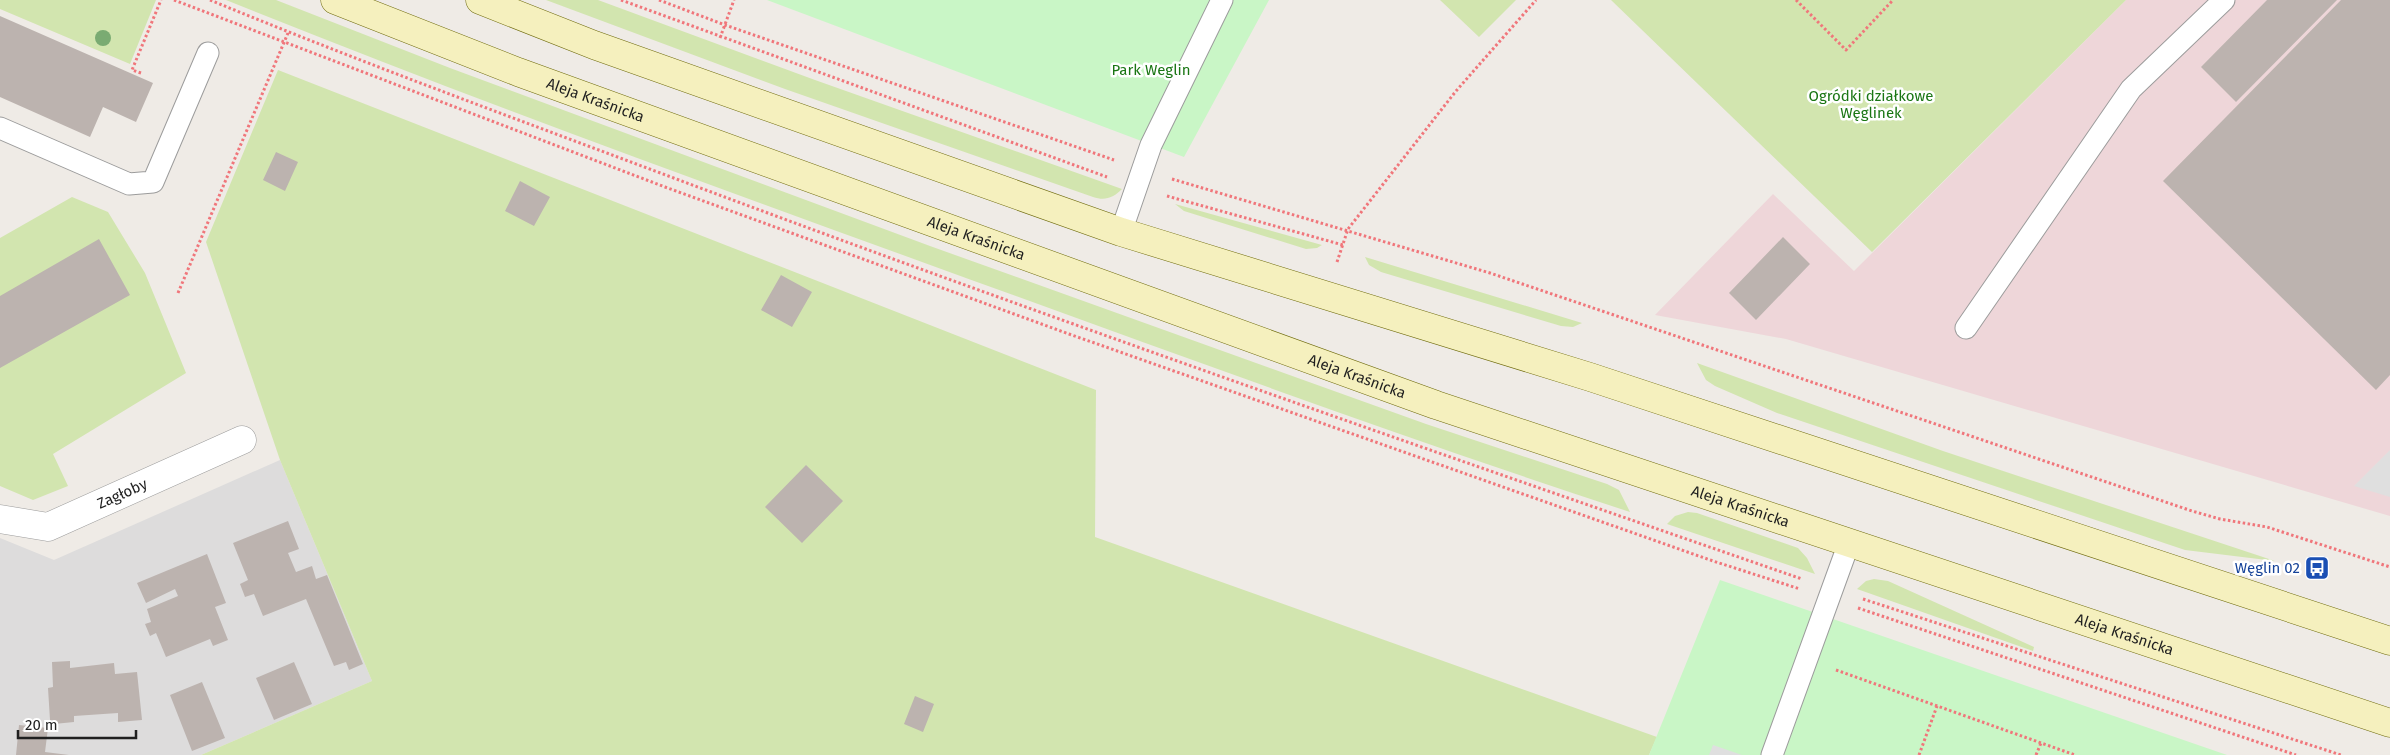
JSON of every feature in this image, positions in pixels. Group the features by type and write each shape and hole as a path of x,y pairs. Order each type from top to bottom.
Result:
{"main road":[{"name":"Aleja Kraśnicka","path":"335,0 528,75 1057,269 1436,405 2390,723"},
{"path":"480,0 594,45 1121,232 1590,378 2390,641"}],"street":[{"name":"Zagłoby","path":"0,519 48,527 242,440"}],"lane":[{"path":"1121,232 1151,145 1222,0"},
{"path":"1966,328 2131,89 2224,0"},
{"path":"0,128 129,184 153,182 208,53"},
{"path":"1772,755 1849,543"}],"path":[{"path":"142,73 132,70 161,0"},
{"path":"174,0 665,187 1069,334 1703,557 1832,594 2341,755"},
{"path":"210,0 288,32 888,258 1832,594 2296,755"},
{"path":"621,0 720,38 1342,245 1348,229 1456,92 1536,0"},
{"path":"659,0 1140,179 1348,229 1490,273 2192,511 2220,519 2267,527 2390,567"},
{"path":"720,38 734,0"},
{"path":"1796,0 1846,50 1893,0"},
{"path":"178,293 288,32"},
{"path":"1833,669 2075,755"},
{"path":"1919,755 1937,706"},
{"path":"2036,755 2041,743"}],"shaded area":[{"path":"2126,0 2390,0 2390,516 1786,339 1655,315 1773,194 1854,271"},
{"path":"2390,450 2390,497 2354,486"},
{"path":"280,460 372,681 201,755 0,755 0,538 54,560"},
{"path":"1713,745 1742,755 1709,755"}],"green space":[{"path":"0,0 156,0 130,64 0,9"},
{"path":"226,0 276,0 450,68 930,246 1426,424 1607,484 1619,490 1630,512 1363,421 835,230 486,101"},
{"path":"546,0 598,0 815,80 1122,189 1109,198 1093,197 785,89"},
{"name":"Park Weglin","path":"767,0 1269,0 1184,157"},
{"path":"1440,0 1516,0 1479,37"},
{"name":"Ogródki działkowe Węglinek","path":"1611,0 2126,0 1872,252"},
{"path":"278,70 1096,390 1095,537 1657,737 1649,755 201,755 372,681 280,460 206,242"},
{"path":"72,197 108,212 145,273 186,373 53,454 68,486 33,500 0,486 0,238"},
{"path":"1175,204 1322,245 1317,248 1306,249 1184,211"},
{"path":"1365,257 1582,323 1573,327 1561,326 1381,272 1369,265"},
{"path":"1697,363 1943,451 2275,561 2185,550 1777,413 1715,386 1706,380"},
{"path":"1688,512 1697,513 1798,548 1807,558 1815,574 1667,524 1675,516"},
{"path":"1874,579 1888,581 2034,647 2033,651 1857,589 1866,581"},
{"path":"1720,580 2227,755 1649,755"}],"building":[{"path":"2267,0 2337,0 2236,102 2201,67"},
{"path":"2341,0 2390,0 2390,375 2376,390 2163,181"},
{"path":"0,16 153,83 136,122 103,107 90,137 0,97"},
{"path":"276,152 298,162 285,191 263,180"},
{"path":"520,181 550,197 534,226 505,211"},
{"path":"1783,237 1810,264 1756,320 1729,293"},
{"path":"99,239 130,295 0,368 0,296"},
{"path":"781,275 812,292 792,327 761,310"},
{"path":"806,465 843,501 802,543 765,507"},
{"path":"288,521 299,549 288,553 296,572 312,566 316,579 327,575 363,664 349,670 346,662 334,666 306,599 263,616 254,594 245,597 240,584 248,580 233,543"},
{"path":"207,554 226,603 215,607 228,640 213,646 210,639 166,657 156,633 150,636 145,624 151,622 147,609 178,596 175,589 146,603 137,583"},
{"path":"70,661 70,668 114,663 115,674 137,672 142,720 118,722 118,713 74,716 74,722 54,724 50,720 48,688 53,687 52,662"},
{"path":"294,662 312,704 274,720 256,678"},
{"path":"202,682 225,738 192,751 170,695"},
{"path":"915,696 934,704 923,732 904,724"},
{"path":"19,725 48,728 45,752 69,755 16,755"}],"place":[{"name":"Węglin 02","path":"2317,568"}]}
